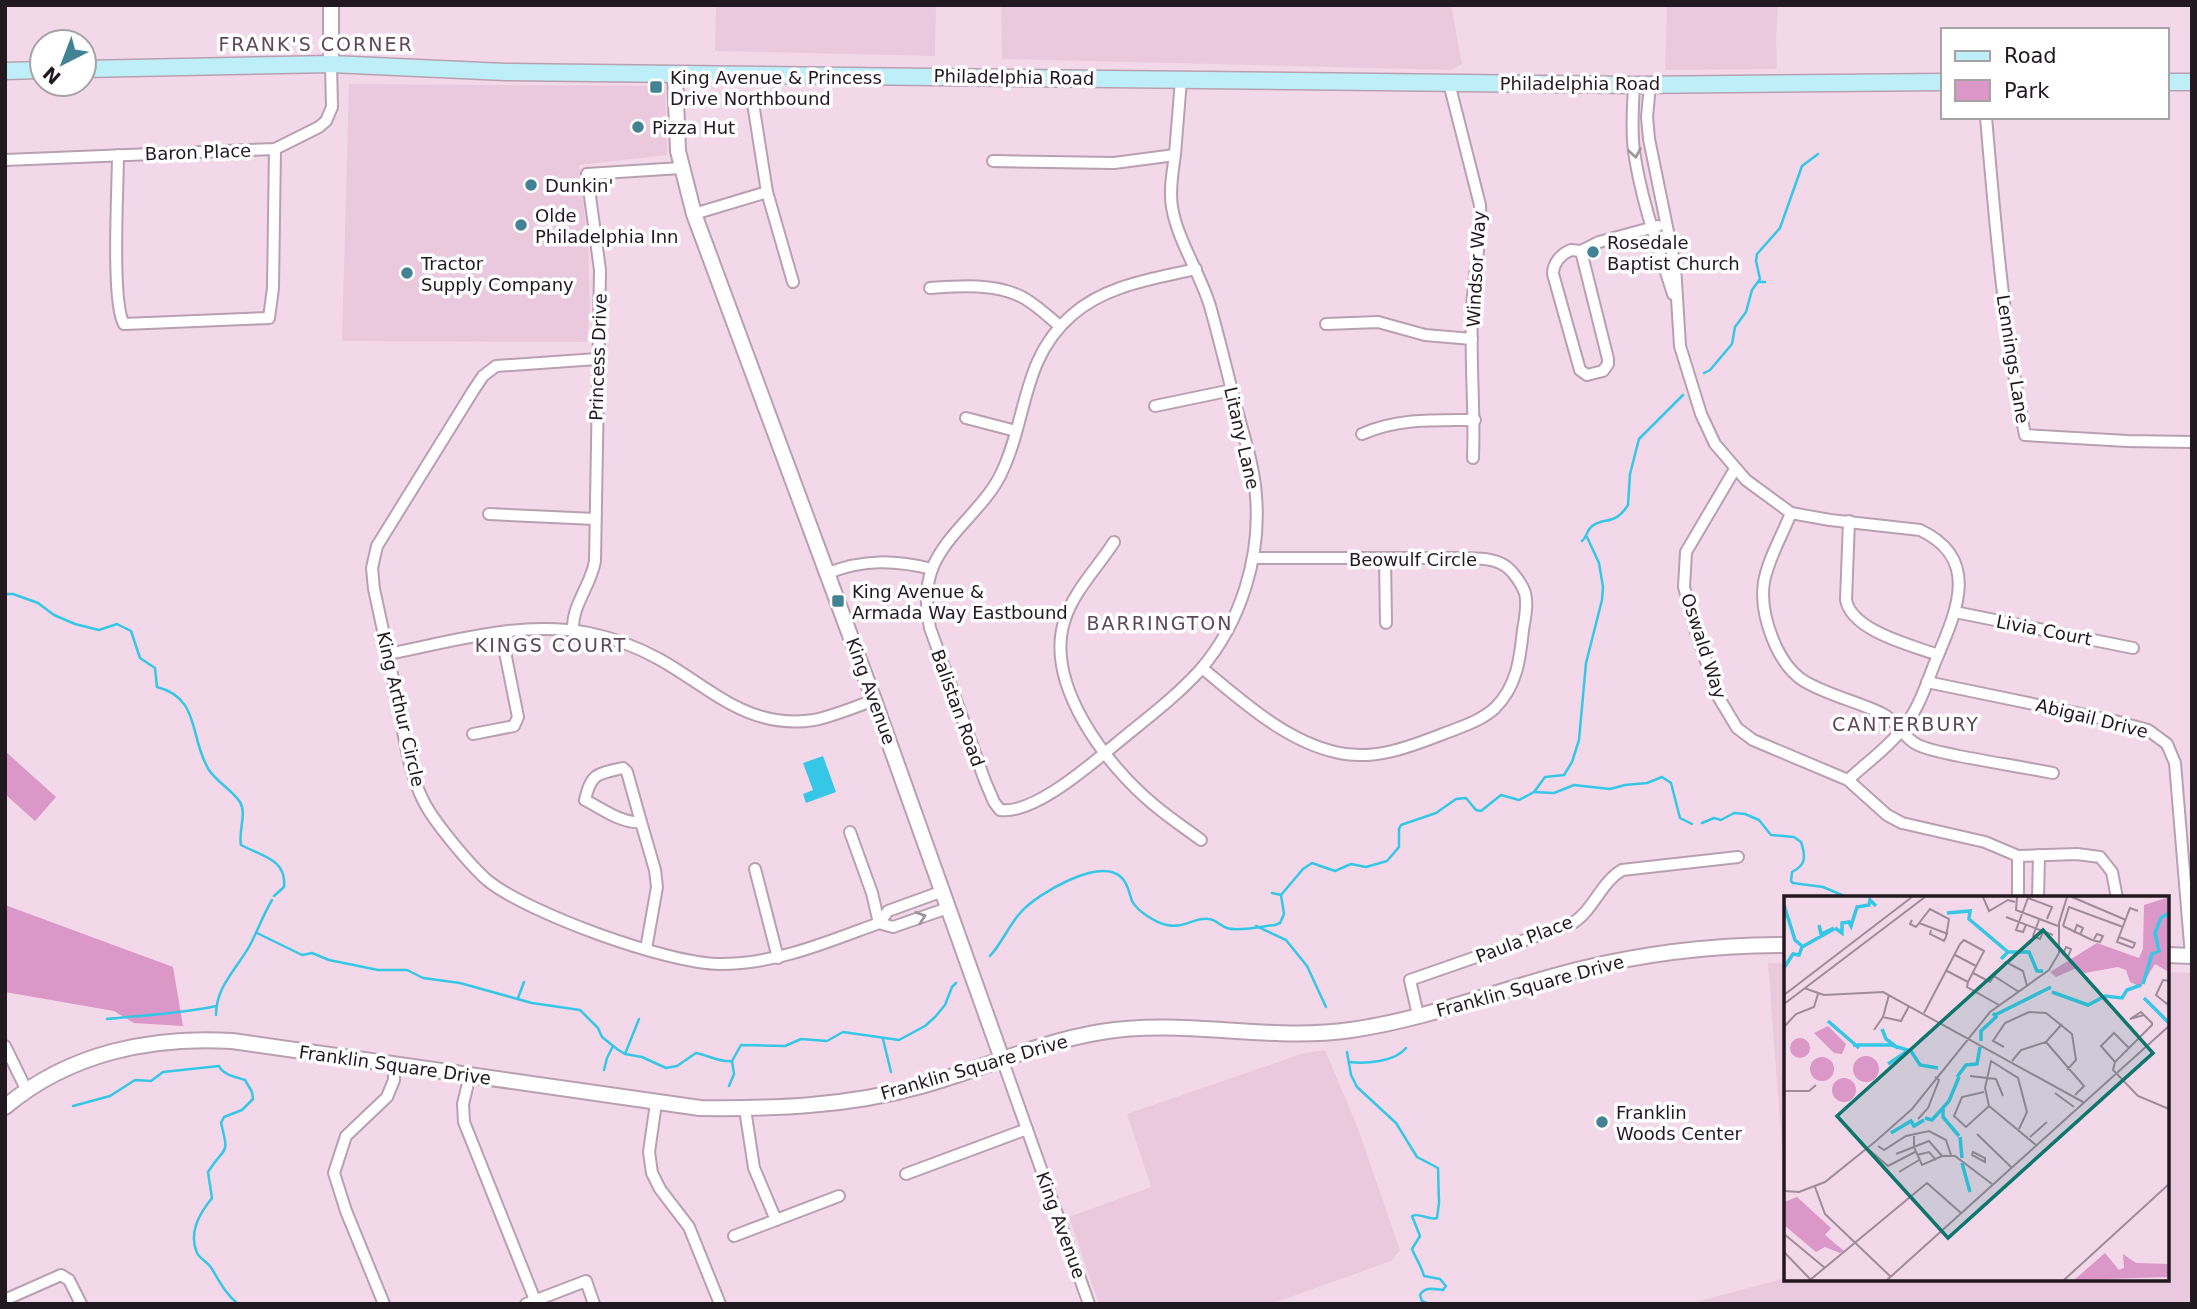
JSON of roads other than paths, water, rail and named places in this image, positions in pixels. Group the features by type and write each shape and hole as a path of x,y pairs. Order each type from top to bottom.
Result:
{"main road":[{"name":"Philadelphia Road","path":"98,69 331,64 491,71 1449,83 1642,85 1941,82"},
{"path":"5,71 28,70"},
{"path":"2169,82 2192,82"}],"street":[{"path":"331,5 331,64"},
{"name":"Baron Place","path":"5,160 275,149 326,121 331,107 331,64"},
{"name":"King Avenue","path":"675,74 676,136 681,168 694,214 828,573 1089,1304"},
{"name":"Litany Lane","path":"1000,810 1020,809 1040,799 1104,753 1162,706 1202,668 1231,622 1254,558 1256,494 1232,390 1209,303 1172,211 1171,192 1181,80"},
{"name":"Windsor Way","path":"1449,83 1480,205 1481,225 1473,290 1473,458"},
{"path":"1642,85 1649,139 1675,266 1680,346 1701,414 1715,444 1746,480 1791,513 1920,530 1933,536 1944,546 1951,554 1959,574 1955,612 1913,714 1900,732 1848,780"},
{"path":"1642,85 1632,121 1634,153 1652,228 1678,310"},
{"path":"753,103 767,192 793,282"},
{"name":"Lennings Lane","path":"1986,119 2004,299 2014,380 2025,435 2192,442"},
{"path":"118,155 117,287 120,318 124,324 231,321 269,318 273,288 275,149"},
{"path":"993,161 1114,163 1175,155"},
{"name":"Princess Drive","path":"573,631 573,614 593,574 595,519 600,270 587,174 681,168"},
{"path":"694,214 767,192"},
{"path":"1581,251 1608,359 1603,371 1587,375 1580,370 1553,274 1555,264 1562,255 1572,250 1581,251 1600,242 1667,225"},
{"name":"Balistan Road","path":"1000,810 985,781 932,635 927,603 932,569 946,545 993,488 1006,464 1034,366 1060,326 1082,307 1104,294 1196,269"},
{"path":"930,288 976,287 1011,292 1029,301 1060,326"},
{"path":"1326,324 1378,322 1425,335 1472,339"},
{"name":"King Arthur Circle","path":"597,359 506,363 496,366 483,376 377,546 373,558 373,576 415,782 435,820 488,880 517,899 646,949 680,959 711,963 778,958 879,923 888,911 943,891"},
{"path":"1154,407 1232,390"},
{"path":"966,418 1016,431"},
{"path":"1362,434 1404,422 1475,420"},
{"name":"Oswald Way","path":"1735,469 1686,552 1684,586 1686,602 1707,666 1731,720 1745,735 1848,780 1887,815 1902,822 1985,842 2018,856 2077,854 2100,857 2112,872 2117,896"},
{"path":"1791,513 1770,560 1763,594 1763,606 1781,658 1788,668 1802,680 1824,692 1881,713 1917,745 2053,773"},
{"path":"489,514 595,519"},
{"path":"1849,522 1847,608 1871,629 1938,655"},
{"path":"1114,542 1074,600 1065,619 1061,637 1062,661 1072,696 1083,720 1104,753 1153,804 1201,840"},
{"name":"Beowulf Circle","path":"1202,668 1235,696 1281,728 1319,747 1358,756 1401,750 1481,718 1493,709 1510,689 1519,663 1526,607 1524,593 1517,579 1507,567 1495,560 1254,558"},
{"path":"1385,559 1386,623"},
{"path":"828,573 844,566 877,561 932,569"},
{"name":"Livia Court","path":"1955,612 2133,648"},
{"path":"388,653 533,628 573,631 613,639 636,648 740,709 767,718 812,720 874,700"},
{"path":"473,734 514,726 518,717 501,632"},
{"name":"Abigail Drive","path":"1927,682 2115,721 2148,730 2167,744 2175,763 2191,956"},
{"path":"641,821 624,820 585,800 591,779 595,775 623,768 627,772 641,821 655,870 657,887 646,949"},
{"path":"850,832 872,892 879,923"},
{"path":"2038,896 2039,855"},
{"path":"2018,856 2018,896"},
{"name":"Paula Place","path":"1419,1015 1410,980 1571,924 1582,915 1612,877 1622,870 1738,857"},
{"path":"755,869 778,958"},
{"name":"King Arthur Circle","path":"879,923 893,927 948,908"},
{"name":"Franklin Square Drive","path":"5,1107 59,1071 103,1054 152,1042 173,1040 233,1041 656,1104 745,1109 821,1105 870,1098 920,1086 1060,1040 1135,1028 1169,1027 1298,1034 1349,1030 1419,1015 1538,980 1620,960 1730,946 1784,945"},
{"path":"2169,955 2191,956"},
{"path":"5,1046 9,1061 27,1091"},
{"path":"384,1304 346,1211 334,1173 346,1136 387,1097 394,1080 394,1064"},
{"path":"470,1075 463,1104 464,1122 530,1302 586,1281 594,1304"},
{"path":"656,1104 649,1152 652,1173 660,1189 689,1227 720,1304"},
{"path":"745,1109 751,1157 776,1220"},
{"path":"906,1174 1027,1129"},
{"path":"734,1236 839,1196"},
{"path":"8,1298 61,1275 69,1280 81,1304"}],"water":[{"path":"823,756 836,792 806,803 803,794 813,790 803,763"}],"waterway":[{"path":"1704,373 1710,370 1732,344 1735,327 1746,312 1752,290 1760,279 1757,254 1780,228 1802,166 1818,154"},
{"path":"1758,282 1765,282"},
{"path":"1582,541 1591,527 1614,519 1628,505 1630,474 1639,439 1683,395"},
{"path":"1281,895 1303,869 1312,863 1335,871 1351,864 1366,867 1387,861 1399,847 1401,825 1436,813 1456,799 1466,798 1476,810 1481,811 1501,795 1519,800 1534,792 1545,777 1564,775 1572,762 1579,740 1586,663 1602,600 1599,563 1587,537"},
{"path":"5,594 13,594 38,603 54,615 75,624 99,630 117,624 131,631 140,658 155,668 157,687 171,692 188,710 209,770 240,802 243,812 241,845 271,860 281,870 284,887 274,896"},
{"path":"1534,792 1554,793 1574,785 1610,789 1647,783 1662,777 1671,783 1680,818 1692,824"},
{"path":"1702,823 1714,818 1721,820 1734,813 1745,814 1759,820 1771,835 1794,837 1801,842 1804,856 1800,866 1792,872 1791,881 1823,887 1844,896"},
{"path":"990,956 1017,917 1040,896 1069,880 1098,872 1111,872 1121,877 1138,909 1158,922 1173,926 1203,919 1213,920 1231,929 1275,925 1280,923 1284,914 1281,895"},
{"path":"1272,893 1281,895"},
{"path":"216,1015 223,986 250,945 272,900"},
{"path":"1256,926 1286,940 1307,966 1326,1007"},
{"path":"257,933 302,955 312,953 329,960 378,970 407,970 423,978 460,983 532,1003 580,1010 598,1028 602,1037 617,1049 666,1068 677,1066 696,1053 732,1061"},
{"path":"518,998 524,982"},
{"path":"729,1086 734,1074 732,1061 741,1045 785,1046 801,1039 827,1041 843,1032 899,1040 925,1026 935,1017 945,1005 956,983"},
{"path":"107,1019 216,1006"},
{"path":"625,1054 639,1019"},
{"path":"883,1039 891,1072"},
{"path":"604,1070 613,1046"},
{"path":"1349,1062 1387,1059 1406,1048"},
{"path":"1347,1052 1351,1075 1357,1087 1396,1123 1417,1157 1438,1168 1437,1218 1412,1216 1420,1236 1412,1249 1424,1276 1440,1279 1446,1286 1443,1290 1430,1289 1422,1292 1422,1301 1429,1304"},
{"path":"73,1106 110,1096 135,1080 151,1081 163,1072 219,1066 227,1074 245,1080 253,1099 242,1110 224,1117 221,1123 225,1146 208,1172 212,1198 200,1216 194,1238 198,1255 238,1304"}],"place":[{"name":"King Avenue & Princess Drive Northbound","path":"656,87"},
{"name":"Pizza Hut","path":"638,127"},
{"name":"Dunkin'","path":"531,185"},
{"name":"Olde Philadelphia Inn","path":"521,225"},
{"name":"Rosedale Baptist Church","path":"1593,252"},
{"name":"Tractor Supply Company","path":"407,273"},
{"name":"King Avenue & Armada Way Eastbound","path":"838,601"},
{"name":"Franklin Woods Center","path":"1602,1122"}],"district":[{"name":"FRANK'S CORNER","path":"316,44"},
{"name":"BARRINGTON","path":"1160,623"},
{"name":"KINGS COURT","path":"551,645"},
{"name":"CANTERBURY","path":"1906,724"}]}
